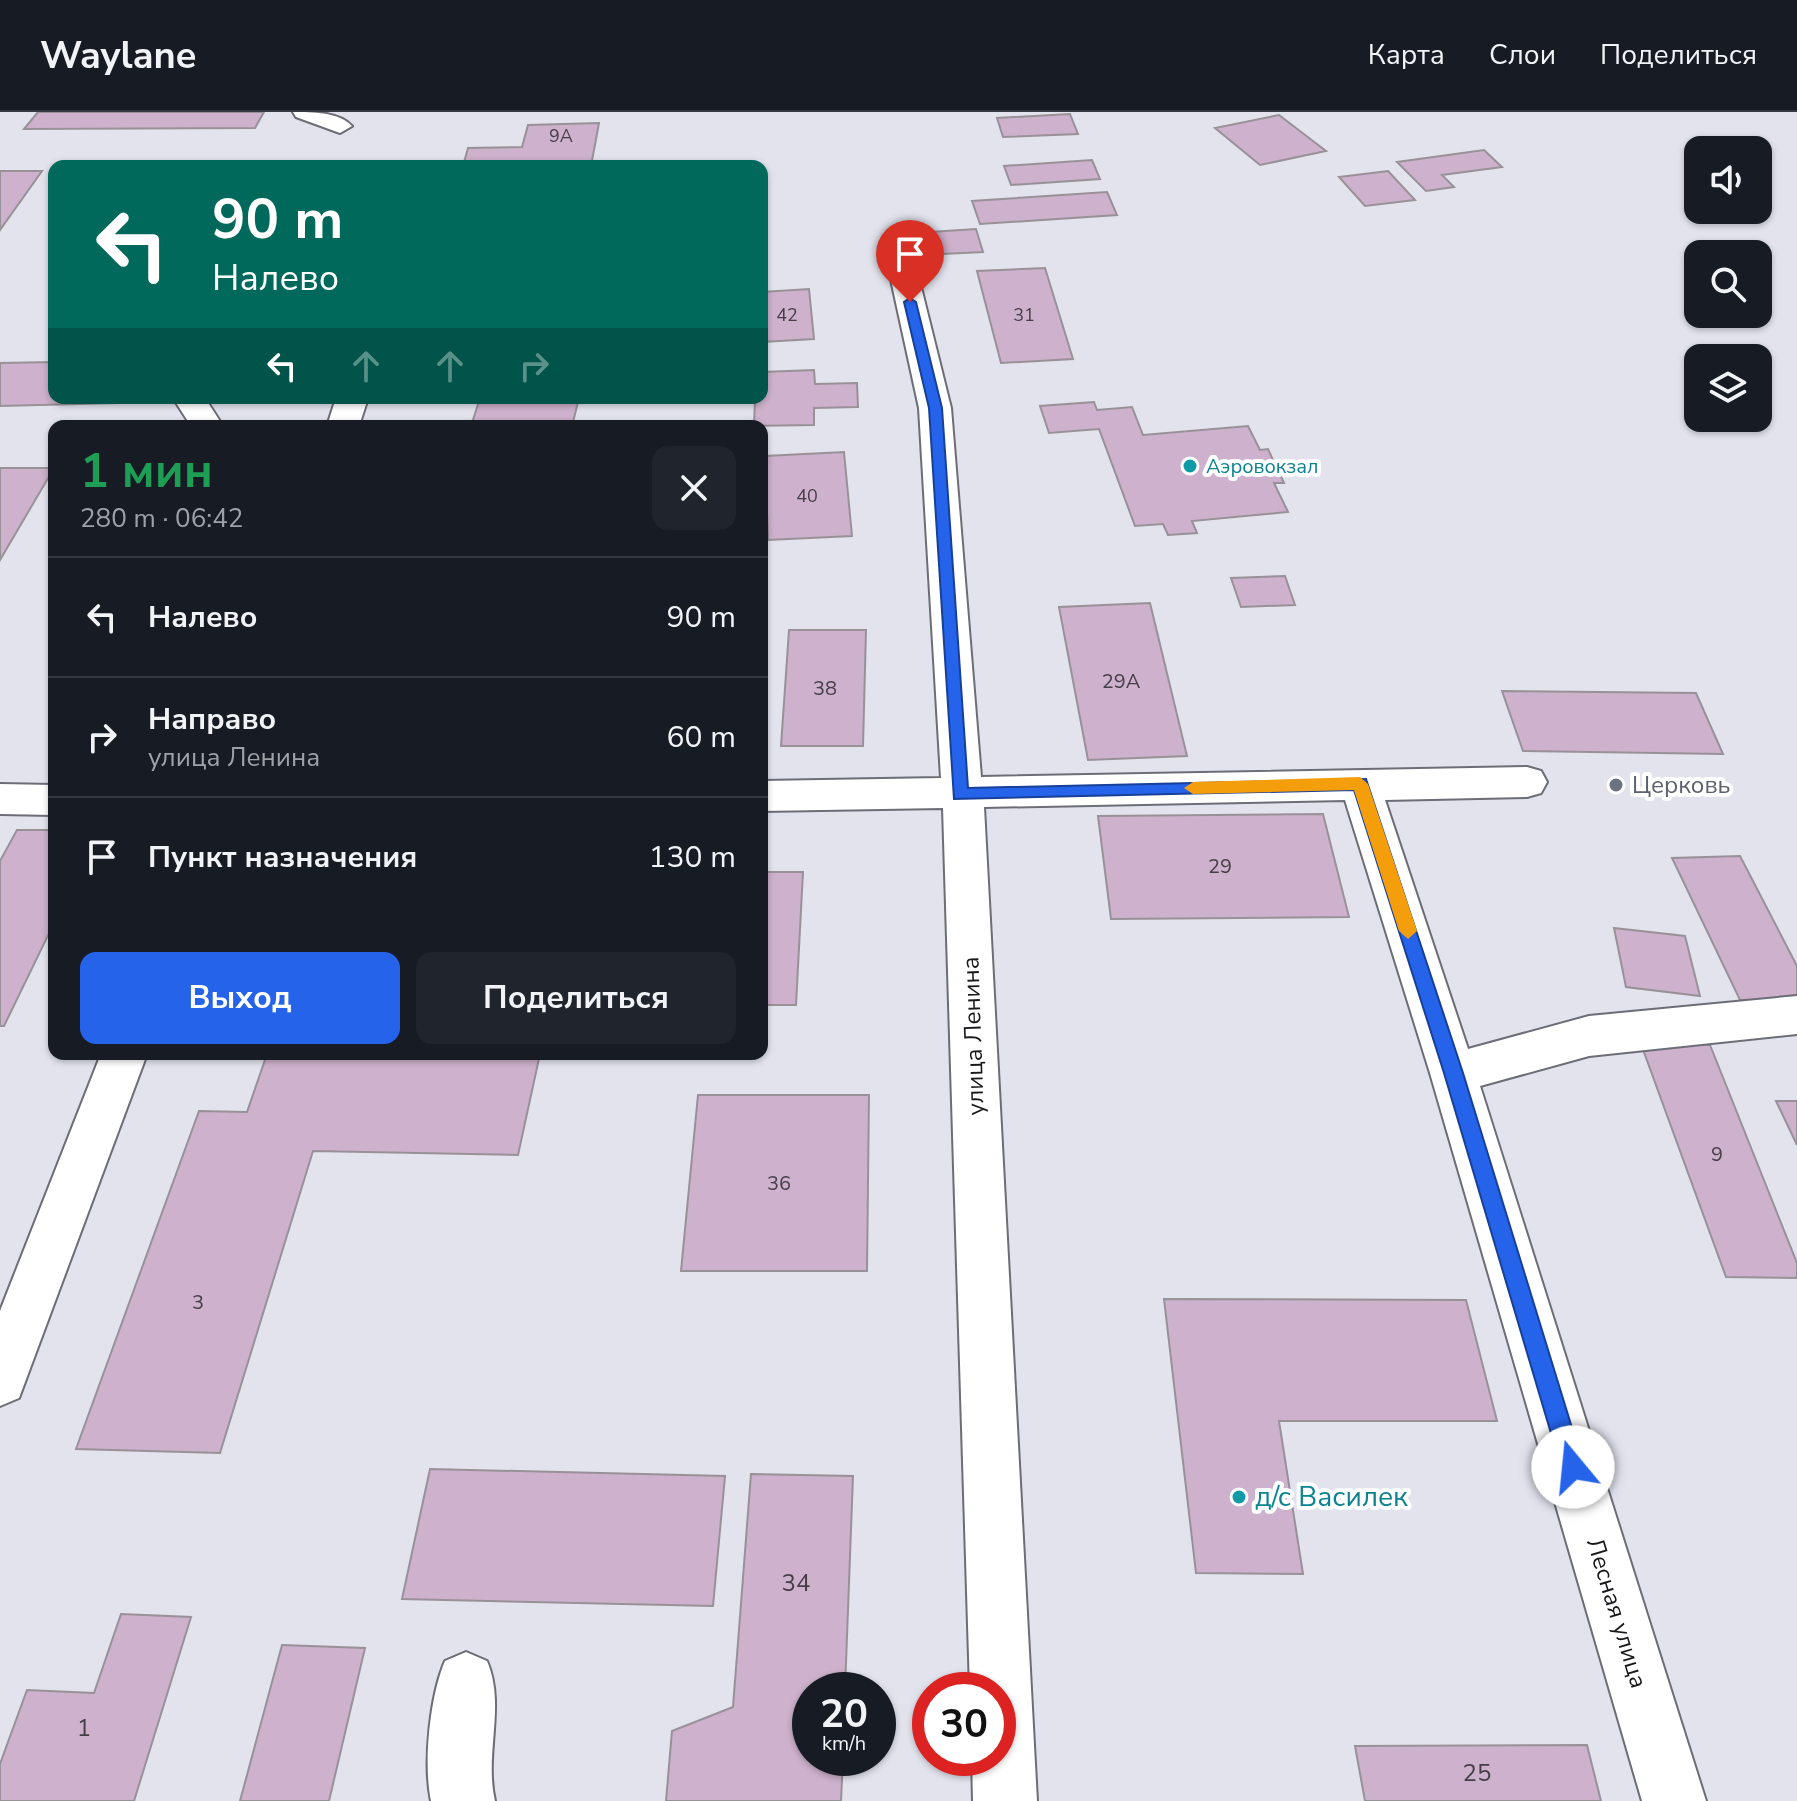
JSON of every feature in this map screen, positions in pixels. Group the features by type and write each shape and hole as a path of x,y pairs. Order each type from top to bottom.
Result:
{"street":[{"path":"305,112 340,126"},
{"name":"улица Ленина","path":"904,275 935,408 960,795 965,829 1005,1801"},
{"path":"768,796 960,795 1527,782"},
{"name":"Лесная улица","path":"1360,784 1453,1073 1674,1801"},
{"path":"0,799 48,800"},
{"path":"1453,1073 1589,1036 1797,1015"},
{"path":"0,1379 122,1060"},
{"path":"463,1801 459,1783 466,1682"}],"building":[{"path":"38,112 264,112 255,128 24,129"},
{"path":"1070,114 1078,134 1003,137 997,118"},
{"path":"1279,115 1326,151 1260,165 1215,128"},
{"path":"599,123 592,160 465,160 468,148 522,147 528,125"},
{"path":"1484,150 1502,167 1442,175 1454,187 1426,191 1397,162"},
{"path":"1092,160 1100,179 1011,185 1004,166"},
{"path":"0,171 42,171 0,230"},
{"path":"1388,171 1415,200 1365,206 1339,177"},
{"path":"1107,192 1117,215 980,224 972,201"},
{"path":"976,229 983,252 921,255 915,233"},
{"path":"1045,268 1073,359 1001,363 977,271"},
{"path":"809,289 814,339 768,342 768,292"},
{"path":"48,362 48,404 79,404 0,406 0,363"},
{"path":"814,370 815,384 857,383 858,407 814,408 814,425 768,426 768,420 754,420 755,404 768,404 768,372"},
{"name":"Аэровокзал","path":"1094,402 1097,410 1132,407 1143,435 1248,426 1260,450 1268,449 1273,460 1264,461 1270,473 1279,472 1284,483 1274,483 1288,512 1192,521 1197,533 1168,535 1163,524 1135,526 1099,429 1049,433 1040,406"},
{"path":"478,404 578,404 574,420 473,420"},
{"path":"844,452 852,536 768,540 768,456"},
{"path":"0,468 48,468 48,478 0,560"},
{"path":"1285,576 1295,605 1241,607 1231,578"},
{"path":"1150,603 1187,756 1088,760 1059,607"},
{"path":"789,630 866,630 863,746 781,746"},
{"path":"1502,691 1696,693 1723,754 1523,751"},
{"path":"1323,814 1349,917 1111,919 1098,816"},
{"path":"17,830 48,830 48,935 4,1026 0,1026 0,861"},
{"path":"1740,856 1797,966 1797,999 1740,1000 1672,858"},
{"path":"768,872 803,872 796,1005 768,1005"},
{"path":"1614,928 1685,936 1700,996 1626,987"},
{"path":"1641,1044 1710,1045 1797,1263 1797,1278 1726,1277"},
{"path":"265,1060 539,1060 518,1155 313,1151 220,1453 76,1449 199,1111 247,1112"},
{"path":"698,1095 869,1095 867,1271 681,1271"},
{"path":"1776,1101 1797,1101 1797,1145"},
{"name":"д/с Василек","path":"1164,1299 1466,1300 1497,1421 1279,1421 1303,1574 1196,1573"},
{"path":"430,1469 725,1476 713,1606 402,1599"},
{"path":"751,1474 853,1476 846,1672 792,1672 792,1776 842,1776 841,1801 666,1801 672,1731 733,1707"},
{"path":"121,1614 191,1617 134,1801 0,1801 0,1764 27,1690 94,1693"},
{"path":"282,1645 365,1648 329,1801 240,1801"},
{"path":"1587,1745 1601,1801 1365,1801 1355,1746"}],"slow traffic":[{"path":"1193,788 1360,784 1408,931"}],"place":[{"name":"Аэровокзал","path":"1190,466"},
{"name":"Церковь","path":"1616,785"},
{"name":"д/с Василек","path":"1239,1497"}],"route":[{"path":"910,302 935,408 960,795 1360,784 1453,1073 1573,1467"}]}
